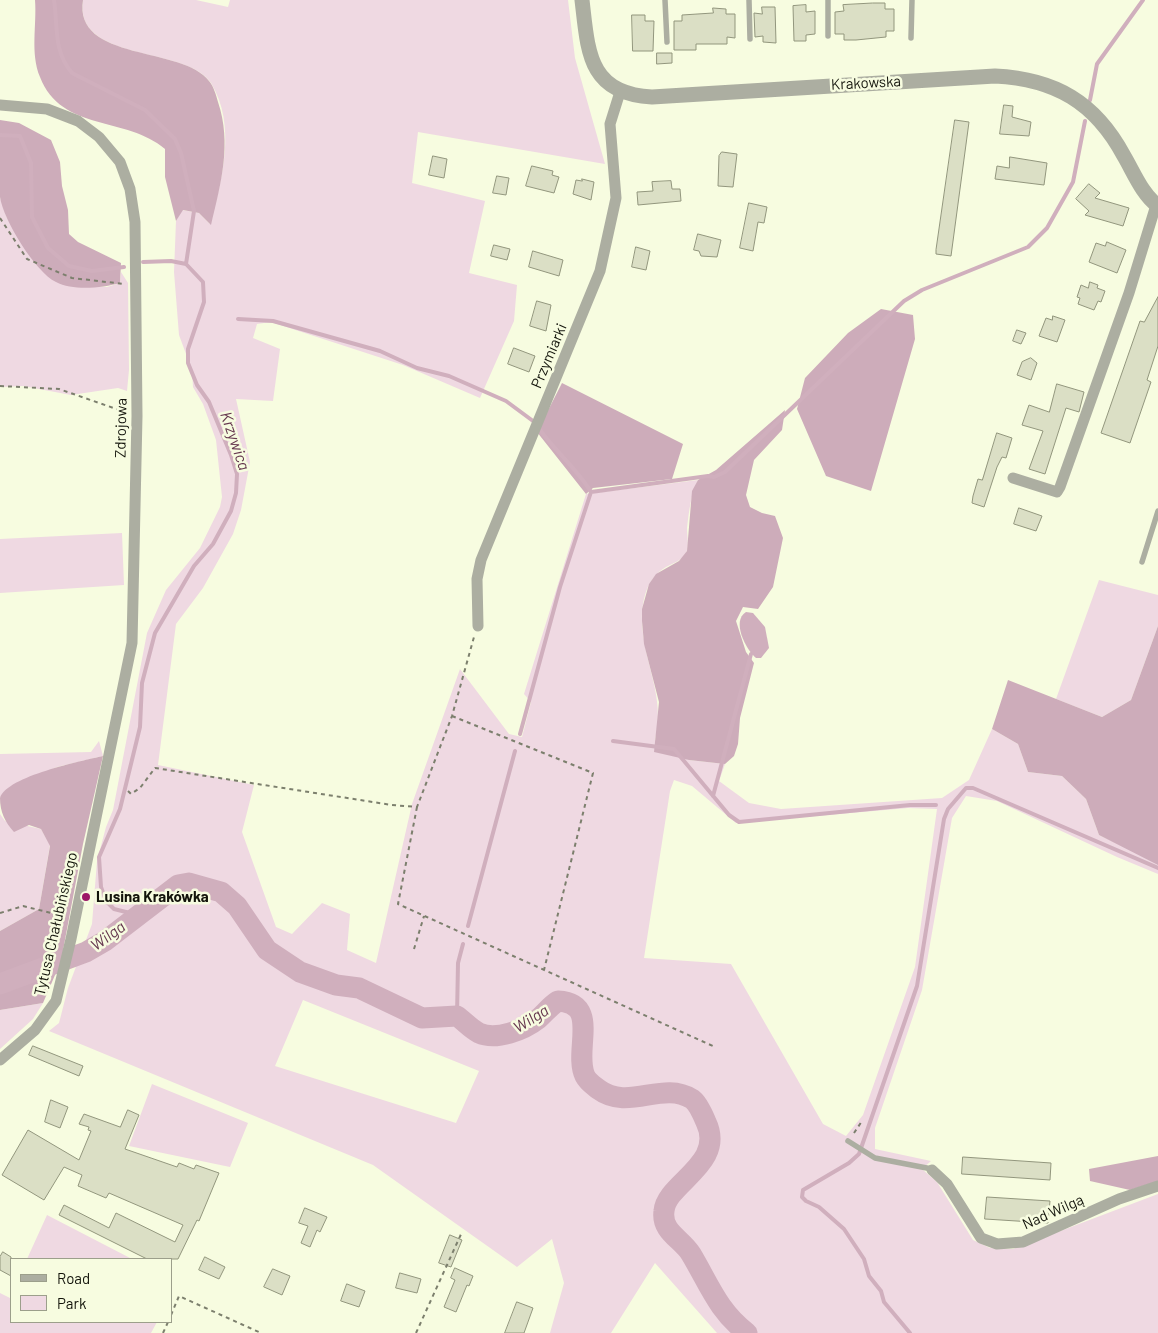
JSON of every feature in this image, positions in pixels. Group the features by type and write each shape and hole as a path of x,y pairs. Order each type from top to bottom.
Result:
{"street":[{"name":"Krakowska","path":"582,0 588,46 594,68 606,82 620,92 635,97 652,98 995,76 1023,77 1046,84 1064,92 1105,124 1136,178 1157,206"},
{"name":"Przymiarki","path":"478,626 477,579 481,560 600,271 616,198 610,124 620,92"},
{"name":"Zdrojowa","path":"0,105 47,109 78,121 99,137 120,162 130,189 135,222 137,416 132,643 122,698 92,832"},
{"path":"1013,478 1057,492 1060,487 1129,293 1157,206"},
{"name":"Tytusa Chałubińskiego","path":"0,1060 35,1030 56,1001 71,940 92,832"},
{"name":"Nad Wilgą","path":"932,1170 947,1184 981,1238 997,1244 1023,1242 1119,1199 1158,1186"}],"lane":[{"path":"665,0 667,42"},
{"path":"749,0 750,39"},
{"path":"828,0 828,36"},
{"path":"911,38 912,0"},
{"path":"1142,562 1158,511"},
{"path":"848,1141 875,1158 932,1170"}],"path":[{"path":"0,218 27,259 72,278 135,286"},
{"path":"0,386 59,389 137,416"},
{"path":"478,626 468,651 452,716 417,807 398,904 715,1047"},
{"path":"452,716 593,773 544,970"},
{"path":"128,791 132,794 140,788 154,768 382,804 417,807"},
{"path":"0,913 23,906 75,919"},
{"path":"414,950 424,916"},
{"path":"848,1141 862,1121"},
{"path":"416,1333 462,1232"},
{"path":"172,1313 180,1296 261,1333"}],"green space":[{"path":"83,0 196,0 228,7 230,0 568,0 575,58 605,164 418,132 412,183 485,201 469,273 517,285 514,321 480,398 403,365 271,322 257,324 253,338 280,349 273,401 236,399 250,462 241,510 233,534 203,588 176,624 158,765 254,785 242,832 276,927 292,934 322,903 350,914 347,950 376,963 412,804 460,669 509,734 522,737 531,702 524,694 586,494 698,480 687,528 687,551 681,559 666,567 654,577 647,590 643,604 643,636 658,709 655,740 689,760 725,764 719,781 749,803 781,809 942,798 969,780 992,729 1018,744 1028,772 1062,776 1086,799 1099,835 1158,863 1158,874 997,801 966,796 952,818 922,990 875,1128 875,1149 931,1161 922,1169 937,1182 973,1240 990,1248 1013,1249 1158,1194 1158,1333 717,1333 655,1263 611,1333 550,1333 564,1283 552,1239 517,1267 373,1165 49,1031 59,1023 68,988 92,924 97,861 106,827 113,810 147,633 166,590 200,548 220,507 222,497 216,440 203,404 193,387 192,370 179,335 174,272 176,221 182,210 199,213 210,224 219,189 225,153 224,117 211,83 198,71 180,63 113,44 96,34 85,20","holes":["674,780 692,786 736,823 908,808 937,809 915,967 863,1115 846,1136 823,1124 731,964 644,958 670,791","303,1000 479,1071 456,1123 275,1066"]},
{"path":"0,197 7,218 68,286 107,287 120,283 121,272 128,283 129,370 127,391 118,388 71,395 23,386 0,387"},
{"path":"122,533 124,585 0,593 0,539"},
{"path":"1099,580 1158,595 1158,626 1131,700 1102,717 1056,699"},
{"path":"99,741 103,756 57,767 5,791 0,798 0,754 91,752"},
{"path":"0,814 5,821 41,829 50,845 39,909 0,931"},
{"path":"43,1003 33,1019 0,1049 0,1010"},
{"path":"152,1084 248,1123 230,1167 129,1146"},
{"path":"47,1215 130,1258 27,1258"},
{"path":"0,1293 10,1298 10,1323 156,1323 151,1333 0,1333"}],"shaded area":[{"path":"35,0 83,0 85,20 95,34 112,44 177,62 196,70 209,81 215,91 222,118 225,148 221,179 211,225 199,213 183,210 176,221 165,177 165,149 150,139 79,115 63,107 50,95 40,77 35,58"},
{"path":"0,120 19,123 51,140 60,162 62,186 68,210 69,234 78,242 121,263 120,283 88,288 63,285 48,276 30,257 21,244 2,207 0,197"},
{"path":"881,309 913,315 915,339 871,491 826,476 797,409 805,378 848,333"},
{"path":"562,383 683,444 672,479 593,488 586,494 537,432"},
{"path":"785,410 782,430 754,460 746,495 750,507 762,513 775,516 783,538 773,587 758,609 743,607 736,621 746,652 754,663 740,718 738,744 734,756 725,764 689,760 654,752 659,702 644,644 642,621 642,609 649,584 656,574 679,561 687,551 692,491 698,480 716,470"},
{"path":"746,612 753,613 765,627 769,648 761,658 756,658 744,642 740,622"},
{"path":"1158,626 1158,865 1099,835 1086,799 1062,776 1028,772 1018,744 992,729 1008,680 1102,717 1131,700"},
{"path":"103,756 83,844 61,961 43,1003 0,1010 0,931 39,909 50,846 41,829 29,825 14,832 4,816 0,798 6,790 30,776"},
{"path":"1158,1156 1158,1181 1130,1190 1090,1181 1089,1169"}],"building":[{"path":"885,3 885,9 894,9 894,31 886,31 886,37 856,40 844,40 844,34 835,34 835,12 844,11 843,5"},
{"path":"806,5 806,12 815,11 815,34 806,35 806,41 794,41 793,6"},
{"path":"762,7 775,7 776,43 763,42 763,36 755,37 754,13 762,14"},
{"path":"713,8 726,9 726,14 735,14 735,38 727,37 727,44 696,44 696,50 674,50 674,21 682,21 682,15 713,13"},
{"path":"632,15 645,15 645,21 654,21 653,51 633,51"},
{"path":"657,53 672,53 672,63 657,64"},
{"path":"1004,105 1013,106 1012,117 1031,122 1029,136 1000,134"},
{"path":"955,120 969,122 951,256 936,254 936,250"},
{"path":"722,152 737,154 733,187 718,186 719,156"},
{"path":"433,156 447,159 444,178 429,175"},
{"path":"1010,157 1047,163 1044,185 995,179 997,166 1009,168"},
{"path":"532,166 553,171 552,175 559,177 554,193 526,186"},
{"path":"497,176 509,178 506,195 493,193"},
{"path":"582,179 594,182 591,200 573,194 576,180 582,181"},
{"path":"671,181 672,189 680,189 681,201 638,205 637,192 653,191 652,182"},
{"path":"1089,184 1100,193 1095,198 1129,208 1123,226 1085,215 1089,211 1076,199"},
{"path":"749,203 767,207 764,223 758,222 753,251 740,248"},
{"path":"698,234 721,240 717,257 701,256 699,251 694,250"},
{"path":"1107,242 1126,250 1117,273 1089,262 1096,243 1105,246"},
{"path":"494,245 510,249 507,260 491,256"},
{"path":"636,247 650,251 646,270 632,267"},
{"path":"533,251 563,260 559,276 529,267"},
{"path":"1090,282 1098,285 1097,288 1105,291 1101,302 1098,301 1094,310 1078,304 1080,298 1077,297 1081,285 1088,288"},
{"path":"1158,297 1158,346 1147,380 1151,382 1130,443 1101,433 1140,321 1144,322"},
{"path":"537,301 551,305 546,331 530,326"},
{"path":"1053,316 1065,320 1057,342 1039,336 1046,318 1052,320"},
{"path":"1017,330 1026,333 1021,344 1013,341"},
{"path":"514,348 535,356 529,372 508,364"},
{"path":"1031,358 1037,363 1031,380 1017,375 1022,362"},
{"path":"1057,384 1084,392 1079,412 1066,408 1045,474 1029,469 1043,431 1022,425 1029,405 1049,412"},
{"path":"997,433 1012,438 1006,458 1002,457 997,467 984,507 972,503 973,496 978,479 982,480"},
{"path":"1019,508 1042,516 1036,531 1014,524"},
{"path":"33,1046 83,1066 79,1076 29,1055"},
{"path":"51,1100 68,1107 60,1128 45,1122"},
{"path":"128,1110 139,1115 125,1149 177,1167 179,1163 194,1169 196,1165 219,1173 199,1221 197,1220 178,1259 145,1258 59,1215 64,1205 109,1228 116,1213 175,1242 183,1225 109,1193 106,1198 78,1186 82,1175 64,1167 44,1200 2,1175 28,1130 79,1160 91,1131 88,1130 89,1127 79,1124 84,1114 120,1127"},
{"path":"963,1157 1051,1163 1050,1180 962,1174"},
{"path":"987,1197 1050,1201 1048,1223 985,1219"},
{"path":"305,1208 327,1217 320,1232 317,1230 310,1247 301,1243 308,1226 299,1223"},
{"path":"450,1235 462,1240 451,1267 439,1263"},
{"path":"3,1252 11,1257 10,1275 0,1270 0,1257"},
{"path":"205,1257 225,1267 219,1279 199,1270"},
{"path":"455,1268 473,1276 469,1286 467,1285 456,1312 444,1307 455,1280 451,1278"},
{"path":"273,1269 290,1276 282,1295 264,1287"},
{"path":"400,1273 421,1279 417,1293 396,1288"},
{"path":"347,1284 365,1291 359,1307 341,1301"},
{"path":"517,1302 533,1308 524,1333 505,1333"}],"waterway":[{"name":"Krzywica","path":"54,0 59,47 66,65 72,73 145,110 175,139 181,153 194,211 186,264"},
{"path":"1090,100 1097,64 1143,0"},
{"path":"591,492 708,476 714,477 725,472 904,301 922,290 1028,247 1047,228 1073,182 1085,121"},
{"path":"0,135 20,136 31,163 32,217 48,248 69,266 92,271 124,267"},
{"path":"143,262 171,261 186,264"},
{"name":"Krzywica","path":"138,915 114,909 106,901 101,887 99,857 120,809 140,727 142,683 155,633 194,566 213,544 231,511 236,493 237,474 231,455 209,402 197,385 188,363 188,349 204,302 203,282 186,264"},
{"path":"238,319 273,321 380,351 417,368 449,376 506,401 533,421"},
{"path":"520,734 560,587 591,492 540,430"},
{"path":"713,796 751,654"},
{"path":"613,741 674,749 729,815 739,822 910,805 936,805"},
{"path":"468,926 515,751"},
{"path":"910,1333 884,1302 881,1291 869,1276 864,1259 844,1229 819,1207 802,1197 803,1190 849,1163 859,1154 917,986 944,819 948,809 966,788 973,788 1158,868"},
{"name":"Wilga","path":"0,984 86,952 105,941 178,885 189,883 221,892 237,906 267,950 300,972 336,985 359,988 422,1018 457,1016 479,1033 493,1036 510,1033 532,1023 558,1001 571,1004 579,1010 582,1019 582,1066 585,1076 592,1085 610,1095 622,1098 669,1093 681,1094 692,1099 700,1109 710,1137 708,1150 702,1161 667,1201 664,1218 669,1230 691,1254 721,1306 737,1325 747,1333"},
{"path":"457,1016 458,963 463,944"}],"place":[{"name":"Lusina Krakówka","path":"86,897"}]}
